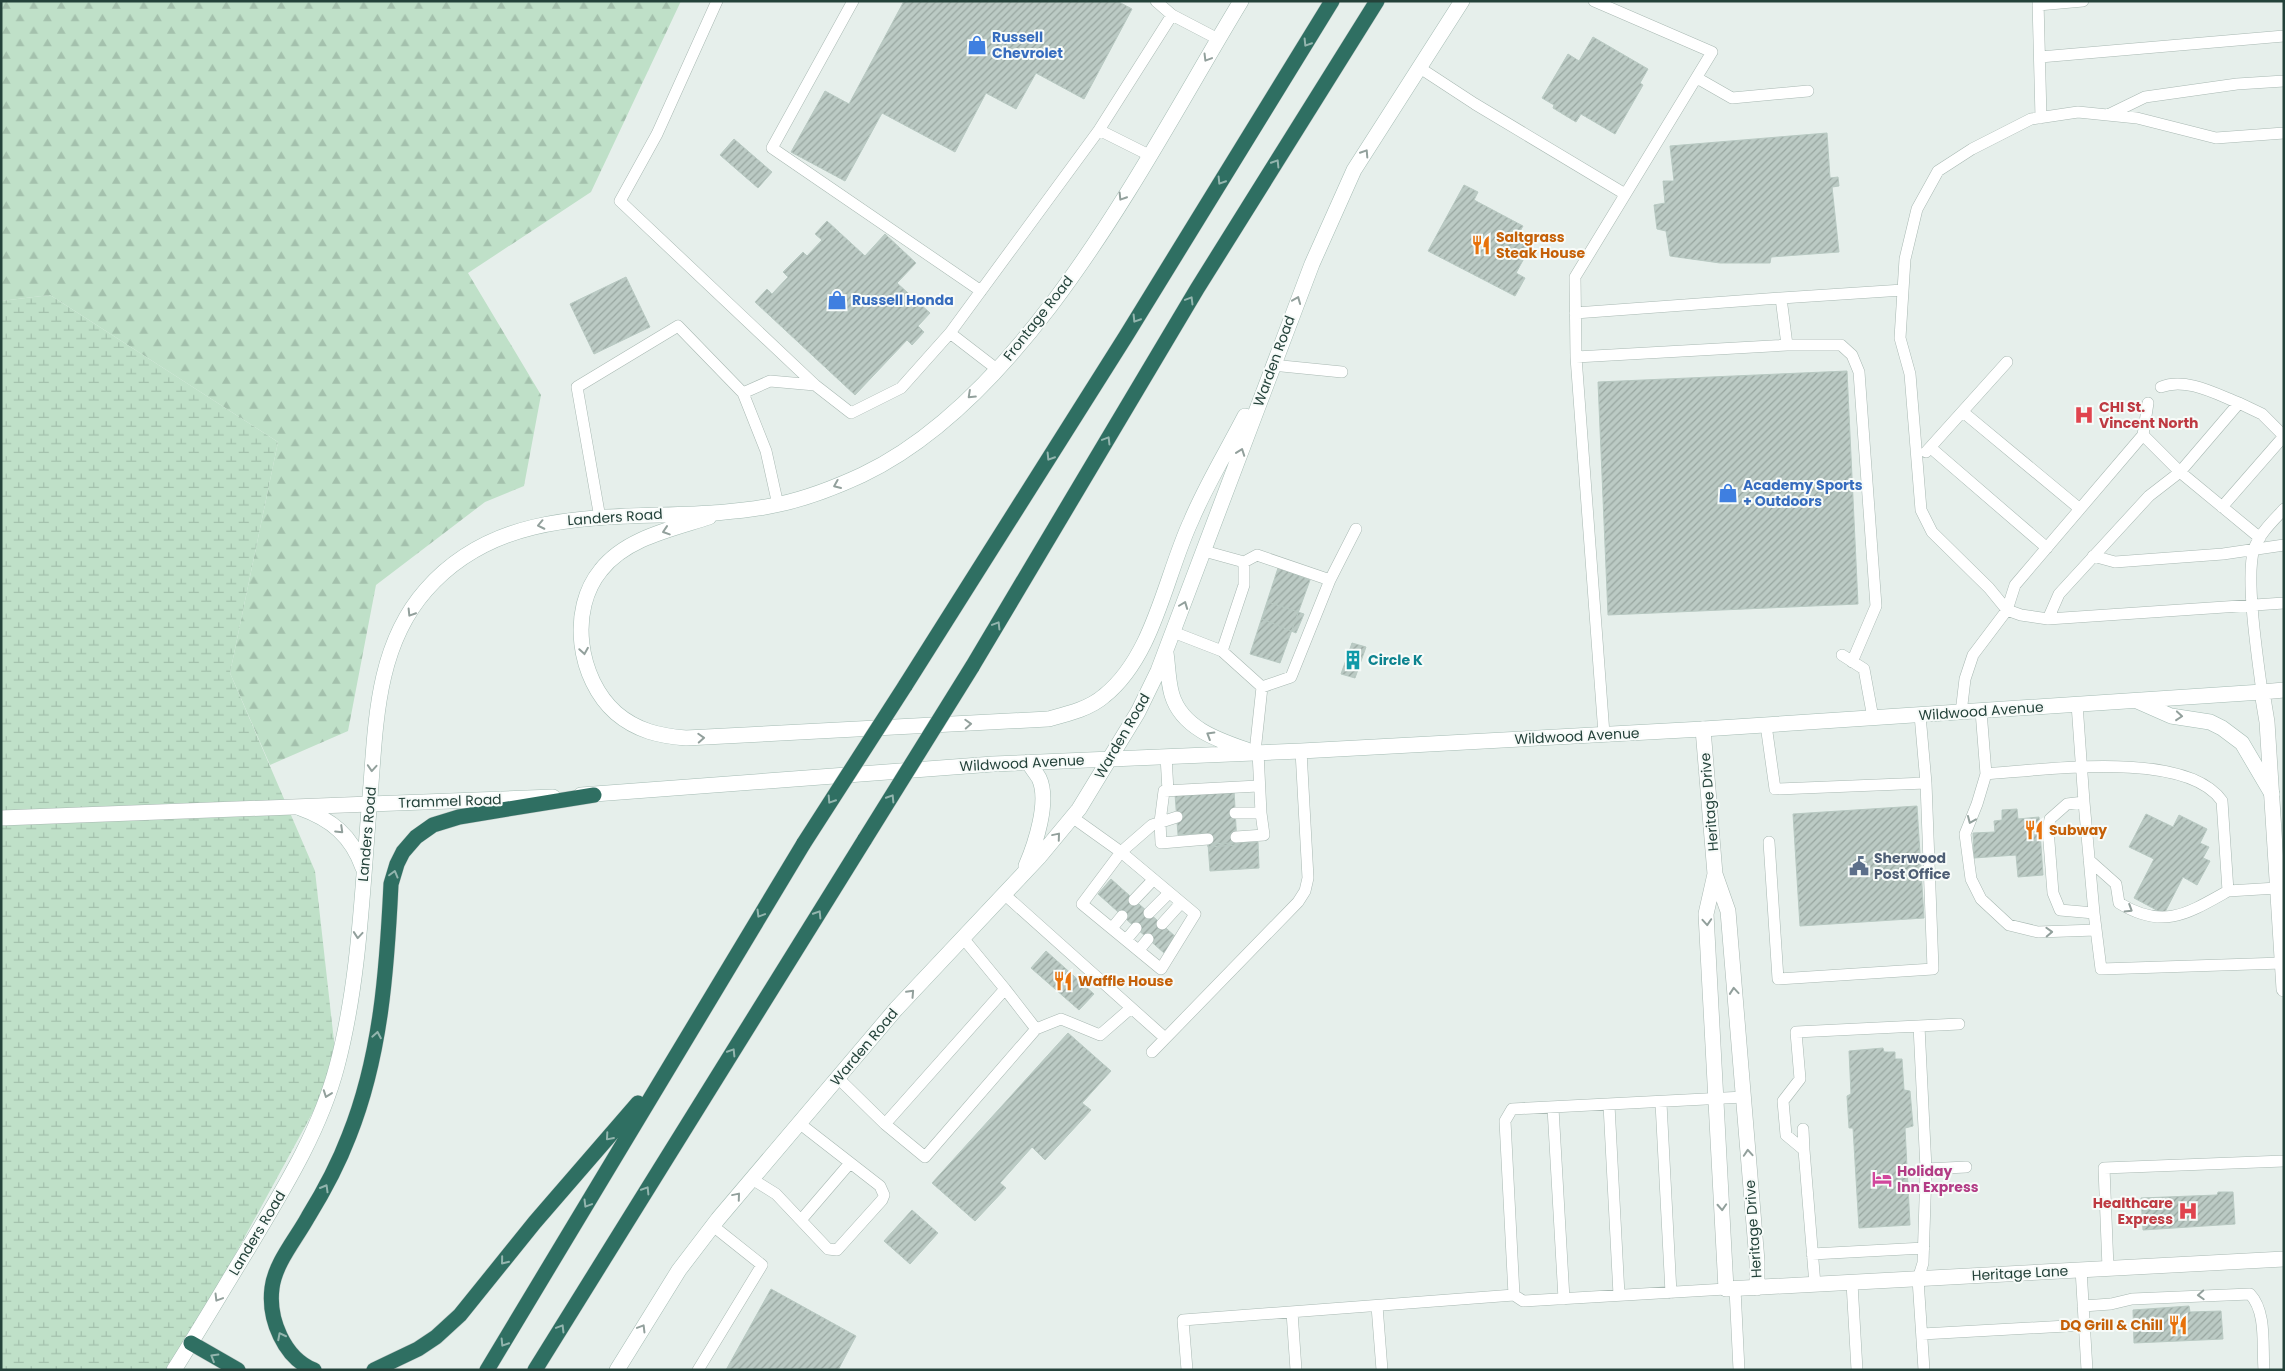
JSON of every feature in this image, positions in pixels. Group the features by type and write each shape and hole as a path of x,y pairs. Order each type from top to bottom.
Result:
{"highway":[{"path":"487,1370 804,843 1126,336 1332,1"},
{"path":"536,1370 972,667 1197,289 1377,1"},
{"path":"314,1370 300,1363 278,1332 272,1310 272,1287 279,1268 330,1178 349,1136 365,1092 382,1008 392,884 397,864 403,852 416,836 446,820 594,795"},
{"path":"374,1370 418,1349 436,1337 460,1315 535,1222 664,1073"},
{"path":"191,1343 238,1370"}],"main road":[{"name":"Frontage Road","path":"729,510 778,505 864,474 900,454 954,411 998,370 1068,281 1149,155 1241,1"},
{"name":"Warden Road","path":"617,1370 679,1270 713,1226 896,1009 1022,875 1072,817 1138,712 1166,651 1272,365 1312,264 1354,170 1462,1"},
{"path":"729,510 654,535 627,547 600,570 587,595 581,623 583,650 588,671 600,694 616,713 659,736 686,738 1048,719 1077,711 1103,697 1126,674 1142,647 1191,520 1272,365"},
{"name":"Landers Road","path":"174,1370 302,1155 334,1077 348,1013 356,957 379,699 385,669 394,641 422,595 444,571 506,535 535,526 566,520 729,510"},
{"path":"1166,651 1172,696 1188,721 1216,739 1257,752"},
{"name":"Wildwood Avenue","path":"869,773 1028,762 1301,751 1703,729 2284,690"},
{"path":"2262,692 2272,794 2276,888 2284,989"},
{"path":"2133,700 2171,716 2210,722 2222,728 2242,743 2272,794"},
{"name":"Heritage Drive","path":"1703,729 1715,874 1728,911 1744,1097 1757,1288 1730,1289 1706,914 1715,874"},
{"path":"1022,875 1037,841 1042,793 1040,779 1028,762"},
{"name":"Trammel Road","path":"1,818 159,810 300,808 594,795 869,773"},
{"path":"300,808 318,814 335,825 349,839 364,869"},
{"name":"Heritage Lane","path":"1757,1288 2284,1259"}],"lane":[{"path":"717,1 657,134 620,201 814,385 851,413 901,388 950,333 1099,130 1172,15"},
{"path":"853,1 772,148 981,291"},
{"path":"1156,1 1172,15 1218,39"},
{"path":"1594,1 1712,52 1575,277 1576,357 1604,734"},
{"path":"2041,118 2038,3 2082,1"},
{"path":"2040,58 2284,36"},
{"path":"1420,68 1475,104 1625,194"},
{"path":"1697,78 1732,98 1808,91"},
{"path":"2108,115 2145,97 2237,84 2284,80"},
{"path":"2284,133 2216,138 2137,118 2078,112 2032,119 1972,149 1938,171 1917,209 1905,259 1900,338 1910,374 1921,510 1932,532 1989,588 2007,610 2021,616 2048,619 2284,603"},
{"path":"1099,130 1149,155"},
{"path":"1575,312 1903,290"},
{"path":"1782,298 1787,345"},
{"path":"600,518 577,386 678,326 743,393 766,452 778,505"},
{"path":"950,333 998,370"},
{"path":"1576,357 1787,345 1841,345 1852,355 1859,372 1876,606 1852,662"},
{"path":"1917,459 1931,448 2007,362"},
{"path":"1272,365 1342,372"},
{"path":"743,393 770,381 814,385"},
{"path":"2161,387 2167,385 2192,386 2239,403 2262,414 2284,436 2222,507"},
{"path":"1961,713 1965,679 1973,655 2007,610 2015,585 2143,435 2148,403"},
{"path":"2048,619 2059,594 2149,496 2180,472 2239,403"},
{"path":"1963,412 2080,509"},
{"path":"2143,435 2180,472 2260,538"},
{"path":"1931,448 2047,548"},
{"path":"2262,692 2251,570 2254,549 2260,538 2284,509"},
{"path":"1262,687 1291,677 1330,580 1356,529"},
{"path":"2093,556 2115,562 2223,554 2284,545"},
{"path":"1204,551 1244,562 1257,555 1330,580"},
{"path":"1222,651 1244,585 1244,562"},
{"path":"1173,632 1222,651 1262,687"},
{"path":"1842,655 1864,669 1873,718"},
{"path":"1236,837 1264,835 1258,786 1257,752 1262,687"},
{"path":"2077,704 2089,860 2101,969 2282,963"},
{"path":"1981,711 1986,774 1978,804 1965,834 1970,879 1981,899 2009,925 2038,932 2096,930"},
{"path":"1769,842 1778,979 1933,970 1926,783 1920,715"},
{"path":"1766,725 1775,789 1926,783"},
{"path":"1152,1052 1298,902 1305,891 1308,878 1301,751"},
{"path":"1166,756 1168,791"},
{"path":"1986,774 2083,767 2148,768 2172,772 2215,792 2222,801 2228,891"},
{"path":"1208,839 1161,843 1160,822 1164,791 1258,786"},
{"path":"2084,802 2067,804 2050,819 2048,830 2052,884 2053,893 2060,910 2094,913"},
{"path":"1235,813 1261,813"},
{"path":"1072,817 1120,852 1195,914 1161,968 1082,904 1120,852 1152,825 1177,817"},
{"path":"2089,860 2116,884 2119,903 2137,914 2153,918 2187,914 2228,891 2276,888"},
{"path":"1134,900 1153,880"},
{"path":"1149,913 1169,893"},
{"path":"1004,894 1166,1038"},
{"path":"1162,924 1181,903"},
{"path":"1112,928 1122,916"},
{"path":"1126,940 1136,928"},
{"path":"963,938 1005,988 1036,1030"},
{"path":"1138,950 1148,939"},
{"path":"885,1124 1005,988"},
{"path":"838,1078 885,1124 924,1157 1036,1030 1061,1019 1100,1035 1131,1008"},
{"path":"1801,1096 1796,1032 1959,1024"},
{"path":"1919,1026 1926,1169 1923,1263 1918,1279 1924,1370"},
{"path":"1800,1079 1783,1101 1786,1135 1804,1150"},
{"path":"1514,1295 1505,1121 1512,1109 1661,1103 1744,1097"},
{"path":"1661,1103 1671,1293"},
{"path":"1609,1105 1619,1295"},
{"path":"1553,1108 1564,1299"},
{"path":"752,1178 776,1194 828,1249 836,1250 882,1200 884,1195 880,1186 799,1123"},
{"path":"1803,1129 1815,1285"},
{"path":"2108,1268 2104,1168 2284,1161"},
{"path":"801,1220 850,1163"},
{"path":"1926,1169 1966,1167"},
{"path":"698,1370 762,1266 713,1226"},
{"path":"1812,1254 1924,1248"},
{"path":"2081,1269 2086,1370"},
{"path":"1852,1283 1857,1370"},
{"path":"1187,1370 1183,1320 1514,1295 1523,1301 1730,1289 1739,1370"},
{"path":"2083,1306 2111,1304 2132,1299 2250,1294 2257,1301 2260,1311 2264,1370"},
{"path":"1377,1306 1382,1370"},
{"path":"1292,1312 1296,1370"},
{"path":"1922,1334 2084,1325"}],"green space":[{"path":"1,1 681,1 591,192 468,273 541,395 524,486 485,502 376,585 348,731 270,765 230,673 278,442 50,295 1,301"},
{"path":"50,295 278,442 230,673 315,871 337,1068 172,1370 1,1370 1,301"}],"building":[{"path":"904,1 1117,1 1132,9 1084,99 1036,73 1016,109 986,93 955,152 882,113 845,181 791,152 825,91 849,104"},
{"path":"1593,37 1648,69 1640,83 1643,85 1615,134 1581,114 1576,122 1553,108 1554,105 1542,98 1568,54 1579,61"},
{"path":"1827,133 1830,178 1838,177 1839,186 1832,187 1839,252 1771,257 1770,263 1720,263 1670,256 1666,231 1657,229 1654,205 1665,203 1663,181 1674,181 1670,146"},
{"path":"734,139 772,172 758,188 720,155"},
{"name":"Saltgrass Steak House","path":"1464,185 1478,192 1474,200 1523,226 1519,233 1534,240 1516,273 1525,278 1515,296 1428,251"},
{"path":"827,221 865,256 885,234 916,263 897,283 930,313 918,326 924,332 912,345 907,340 855,395 755,302 767,289 772,294 788,277 783,272 803,252 807,256 822,240 815,234"},
{"path":"626,277 650,327 594,354 570,304"},
{"name":"Academy Sports + Outdoors","path":"1847,371 1858,604 1608,615 1598,382"},
{"path":"1278,568 1310,580 1280,663 1250,654"},
{"path":"1268,602 1304,614 1296,633 1262,619"},
{"name":"Circle K","path":"1352,643 1366,647 1355,678 1341,674"},
{"path":"1234,790 1237,845 1208,847 1207,833 1178,835 1175,794"},
{"name":"Sherwood Post Office","path":"1917,806 1924,918 1800,926 1793,814"},
{"path":"2017,809 2018,819 2039,817 2043,875 2018,877 2016,855 1974,858 1973,833 1995,832 1994,821 2002,820 2002,810"},
{"path":"2146,814 2173,827 2179,815 2207,829 2200,843 2209,847 2203,858 2210,861 2197,885 2183,877 2164,914 2134,898 2154,859 2129,847"},
{"path":"1258,842 1259,868 1210,871 1208,844"},
{"path":"1111,879 1177,938 1164,953 1098,894"},
{"name":"Waffle House","path":"1046,951 1094,994 1079,1010 1031,968"},
{"path":"1068,1033 1111,1071 1082,1103 1091,1110 1045,1160 1032,1147 1000,1183 1006,1188 975,1221 932,1183"},
{"name":"Holiday Inn Express","path":"1883,1048 1884,1052 1895,1052 1895,1059 1902,1059 1904,1090 1910,1091 1913,1126 1905,1128 1910,1225 1859,1228 1853,1128 1849,1128 1847,1096 1851,1094 1849,1051"},
{"name":"Healthcare Express","path":"2218,1192 2233,1192 2235,1224 2143,1230 2141,1198 2217,1195"},
{"path":"912,1210 938,1233 910,1264 884,1241"},
{"path":"771,1289 856,1336 838,1370 726,1370"},
{"name":"DQ Grill & Chill","path":"2189,1306 2190,1312 2221,1311 2223,1339 2134,1343 2133,1310"}],"place":[{"name":"Russell Chevrolet","path":"977,45"},
{"name":"Saltgrass Steak House","path":"1481,245"},
{"name":"Russell Honda","path":"837,300"},
{"name":"CHI St. Vincent North","path":"2084,415"},
{"name":"Academy Sports + Outdoors","path":"1728,493"},
{"name":"Circle K","path":"1353,660"},
{"name":"Subway","path":"2034,830"},
{"name":"Sherwood Post Office","path":"1859,866"},
{"name":"Waffle House","path":"1063,981"},
{"name":"Holiday Inn Express","path":"1882,1179"},
{"name":"Healthcare Express","path":"2188,1211"},
{"name":"DQ Grill & Chill","path":"2178,1325"}]}
